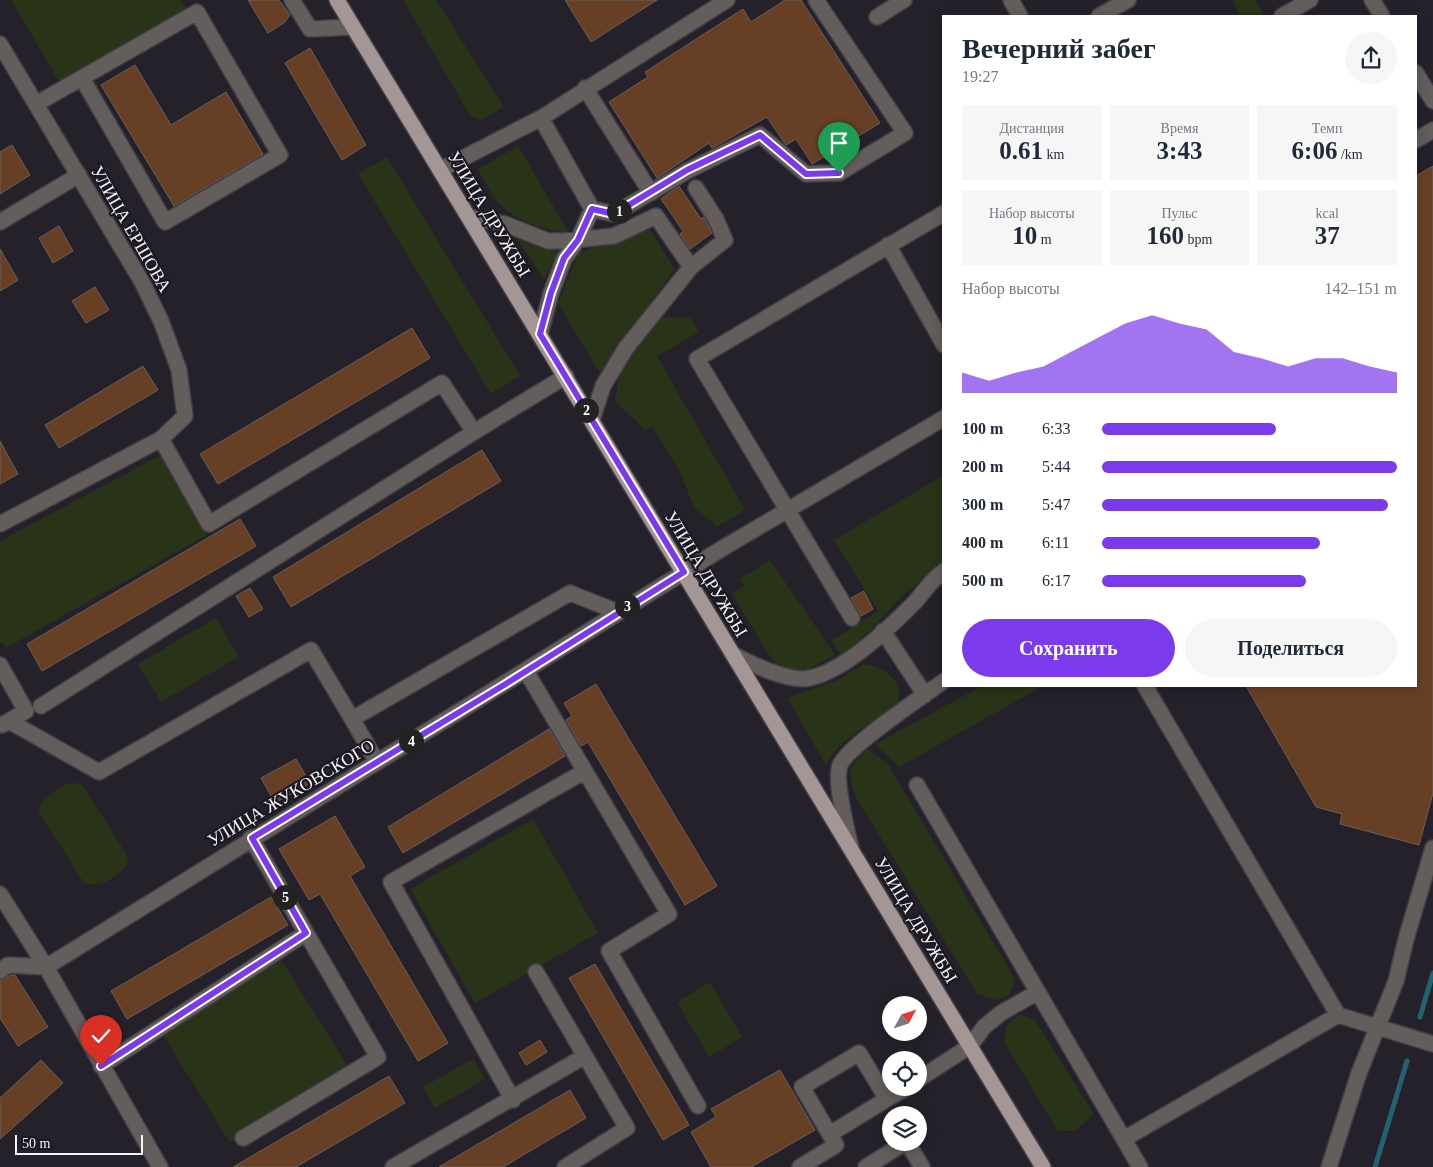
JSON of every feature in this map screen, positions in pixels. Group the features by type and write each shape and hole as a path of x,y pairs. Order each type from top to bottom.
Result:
{"main road":[{"name":"УЛИЦА ДРУЖБЫ","path":"336,0 566,376 1044,1167"}],"street":[{"path":"292,0 310,29 353,27"},
{"path":"440,170 541,118 585,88 727,0"},
{"path":"541,118 592,209 614,214 687,170 760,135 806,174 839,173 904,133 816,0"},
{"path":"877,17 904,0"},
{"path":"1011,0 1019,15"},
{"path":"1101,15 1128,0"},
{"path":"1284,15 1310,0"},
{"path":"1372,0 1381,15"},
{"path":"36,104 197,12 280,155 165,222 82,78"},
{"name":"УЛИЦА ЕРШОВА","path":"0,44 142,282 161,322 179,370 185,416 161,439"},
{"path":"1417,75 1433,101"},
{"path":"585,88 651,193"},
{"path":"1417,139 1433,130"},
{"path":"0,222 79,175"},
{"path":"592,420 603,386 626,348 691,267 725,240 716,219 696,188"},
{"path":"540,334 551,293 564,258 578,240 592,209"},
{"path":"852,618 697,359 942,214"},
{"path":"469,217 505,224 548,241 614,236 656,216 691,267"},
{"path":"888,245 942,341"},
{"path":"41,706 474,432 566,376"},
{"path":"0,524 161,439 209,524 442,383 474,432"},
{"name":"УЛИЦА ЖУКОВСКОГО","path":"46,967 252,838 526,671 618,612 942,419"},
{"path":"734,655 757,667 784,675 809,679 848,660 883,631 942,573"},
{"path":"352,719 570,593 618,612"},
{"path":"883,631 925,695"},
{"path":"4,724 99,772 311,650 377,762"},
{"path":"0,665 26,711 4,724"},
{"path":"526,671 669,914 609,951 698,1106"},
{"path":"852,850 840,793 840,766 852,750 942,682"},
{"path":"1146,687 1338,1015 1433,1044"},
{"path":"513,1100 391,882 585,771"},
{"path":"917,786 1140,1167"},
{"path":"243,1138 378,1056 252,838"},
{"path":"1329,1167 1359,1073 1385,1029 1406,939 1433,848"},
{"path":"0,894 46,967 160,1167"},
{"path":"101,1066 306,933"},
{"path":"0,970 8,965 46,967"},
{"path":"536,972 627,1128 571,1166"},
{"path":"927,1074 970,1046 984,1027 1001,1013 1038,992"},
{"path":"1124,1138 1338,1015"},
{"path":"800,1167 836,1145 802,1087 859,1052 887,1099"},
{"path":"393,1167 513,1100 585,1056"},
{"path":"830,1134 892,1096"},
{"path":"866,1167 892,1151"},
{"path":"912,1151 922,1167"}],"green space":[{"path":"11,0 181,0 186,8 60,83"},
{"path":"403,0 436,0 504,107 481,120 470,116"},
{"path":"1233,0 1255,0 1264,15 1239,15"},
{"path":"518,146 569,233 541,228 521,220 498,203 490,191 478,169"},
{"path":"387,157 520,376 491,394 358,174"},
{"path":"650,230 675,269 600,373 558,303 579,252"},
{"path":"515,235 558,252 544,280"},
{"path":"690,317 699,332 657,356 745,510 717,527 694,507 679,470 653,428 644,429 615,401 621,366 659,318"},
{"path":"161,455 207,535 6,648 0,641 0,541"},
{"path":"942,476 942,563 904,594 856,645 841,655 832,640 878,611 834,540"},
{"path":"770,560 835,655 806,671 788,669 773,661 732,594 744,586 739,579"},
{"path":"216,618 239,657 161,702 138,664"},
{"path":"863,664 880,669 893,678 899,691 895,709 856,732 840,747 826,765 787,698 840,679"},
{"path":"980,687 1041,687 899,767 875,744"},
{"path":"868,749 888,764 1015,979 1009,996 995,1000 977,994 857,799 851,783 850,771 856,761"},
{"path":"69,783 83,786 127,855 128,863 124,868 114,877 103,883 84,883 39,812 45,798"},
{"path":"533,819 598,933 475,1003 410,889"},
{"path":"281,960 349,1068 230,1143 163,1035"},
{"path":"710,982 742,1037 709,1057 677,1002"},
{"path":"1020,1014 1035,1020 1094,1114 1075,1131 1058,1131 1004,1042 1007,1025"},
{"path":"473,1059 485,1079 435,1108 423,1087"}],"building":[{"path":"248,0 279,0 290,15 285,22 268,33"},
{"path":"565,0 657,0 591,42"},
{"path":"785,0 801,0 880,123 812,164 796,139 786,145 767,117 712,148 709,143 657,178 609,102 648,77 645,72 743,9 751,22"},
{"path":"310,48 366,145 342,160 285,63"},
{"path":"135,65 171,125 226,92 263,154 174,206 101,85"},
{"path":"12,145 30,175 0,194 0,152"},
{"path":"1433,166 1433,793 1419,845 1340,824 1342,814 1316,807 1247,687 1417,687 1417,175"},
{"path":"679,186 701,219 704,217 712,233 690,249 680,234 683,231 661,199"},
{"path":"59,226 73,251 53,263 39,238"},
{"path":"0,249 18,280 0,291"},
{"path":"95,287 109,310 86,323 72,301"},
{"path":"412,328 430,358 218,484 200,454"},
{"path":"143,366 158,390 59,448 45,425"},
{"path":"0,441 18,474 0,484"},
{"path":"482,450 501,481 291,607 273,577"},
{"path":"240,519 256,546 42,671 27,644"},
{"path":"250,588 263,609 249,617 236,596"},
{"path":"864,591 873,609 861,616 851,598"},
{"path":"596,684 717,886 685,905 588,742 581,746 566,720 572,716 564,703"},
{"path":"549,729 565,756 403,853 388,827"},
{"path":"296,759 310,783 275,803 261,778"},
{"path":"335,816 365,867 350,876 448,1043 418,1061 320,894 309,900 279,849"},
{"path":"271,897 288,925 127,1019 111,991"},
{"path":"595,964 689,1125 663,1140 569,978"},
{"path":"15,975 48,1027 18,1046 0,1018 0,981"},
{"path":"540,1040 547,1052 526,1065 519,1053"},
{"path":"41,1060 63,1083 0,1139 0,1098"},
{"path":"780,1070 815,1130 751,1167 711,1167 691,1132 716,1117 711,1109"},
{"path":"389,1076 405,1103 296,1167 233,1167"},
{"path":"570,1090 586,1118 503,1167 439,1167"}],"waterway":[{"path":"1420,1017 1433,973"},
{"path":"1375,1167 1407,1061"}],"route":[{"path":"101,1066 306,933 252,838 504,685 684,572 540,334 551,293 564,258 578,240 592,209 614,214 687,170 760,135 806,174 839,173"}]}
